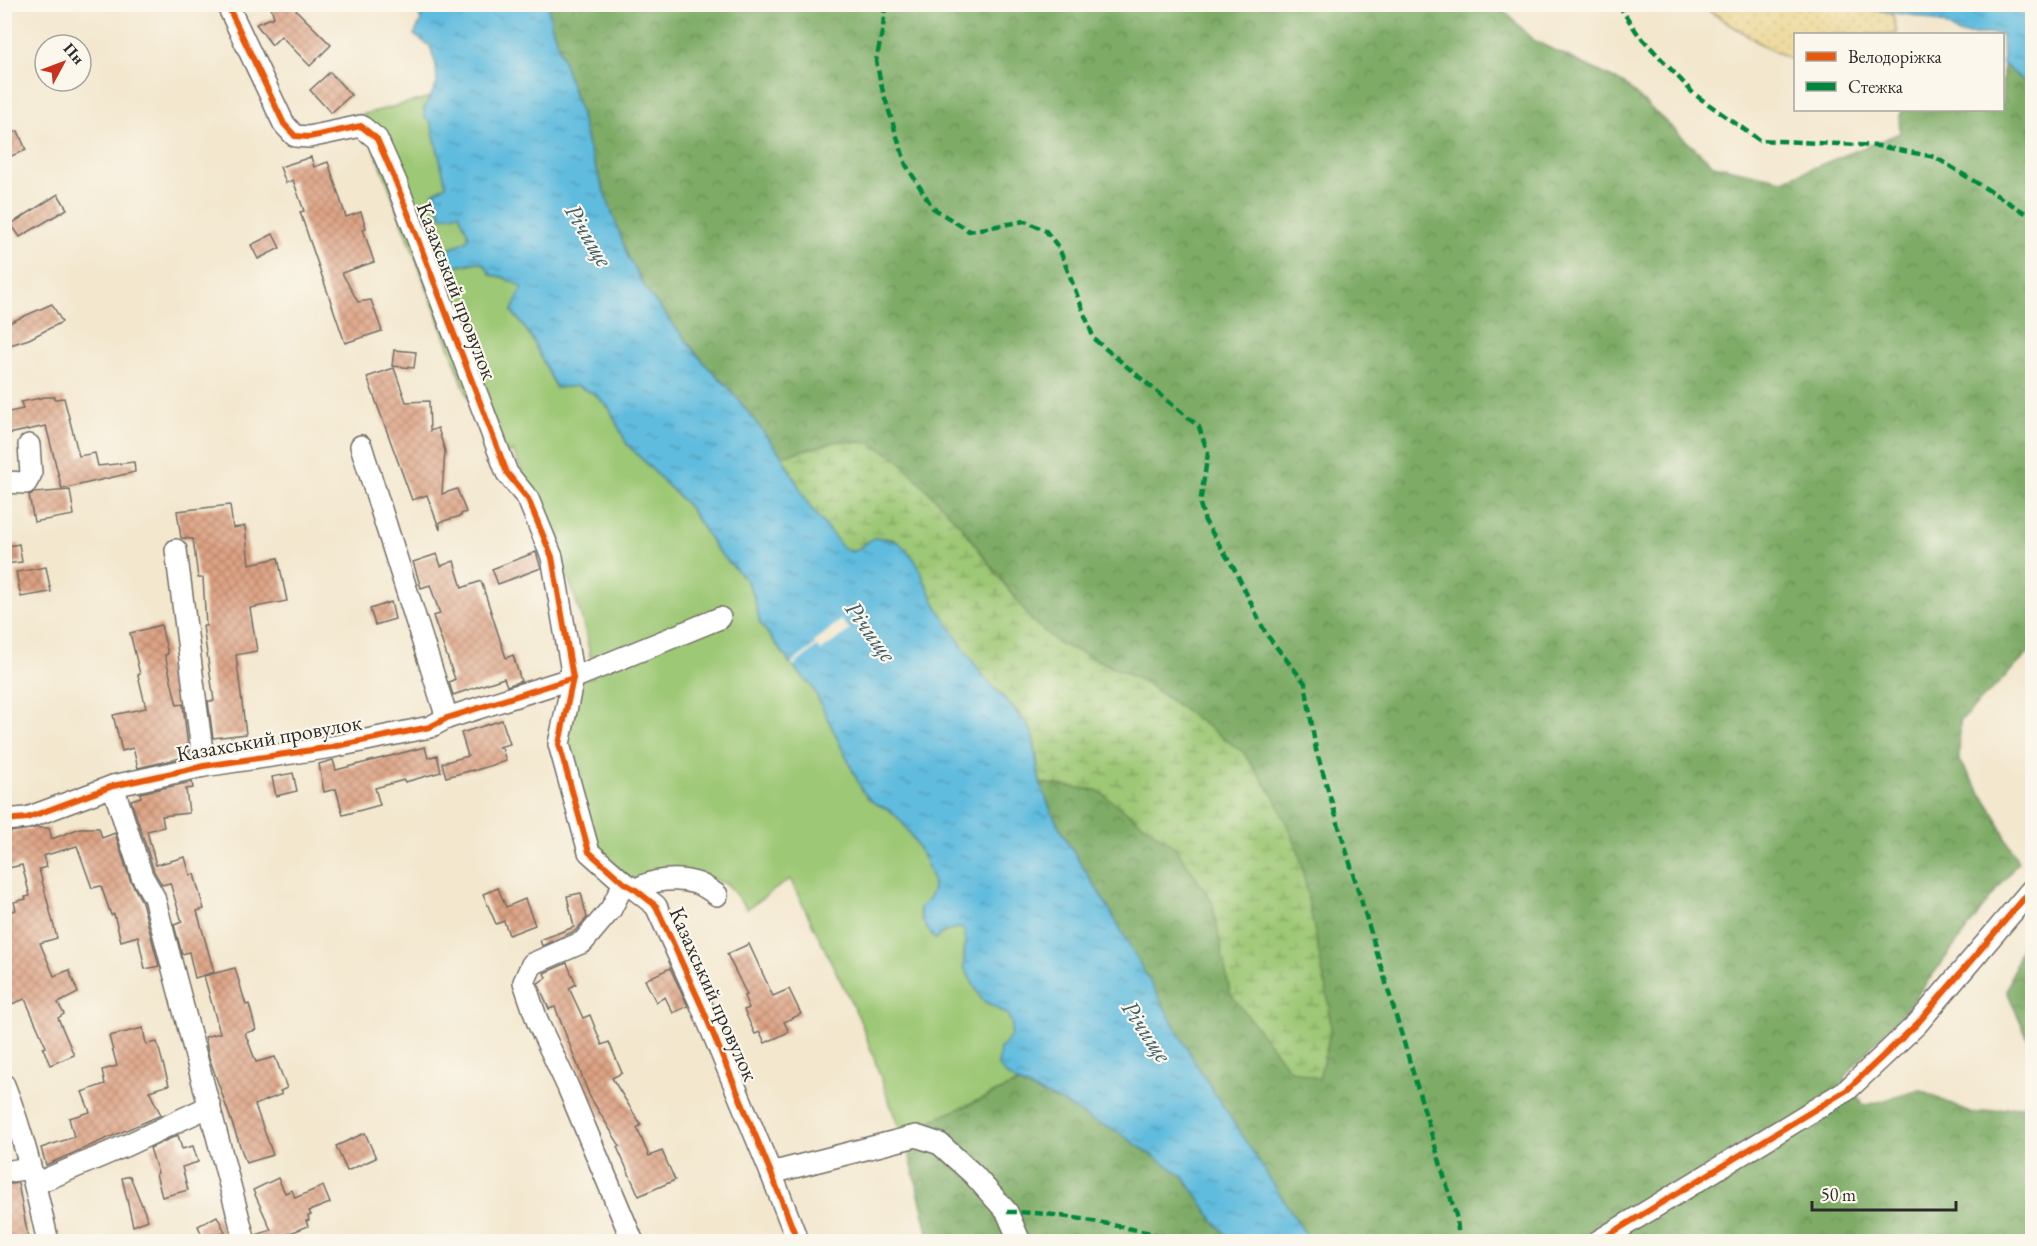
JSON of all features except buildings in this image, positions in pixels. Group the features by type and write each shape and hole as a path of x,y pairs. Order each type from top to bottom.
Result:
{"street":[{"name":"Казахський провулок","path":"227,4 284,124 295,136 309,137 361,126 377,140 411,219 507,473 528,499 552,557 573,678 559,744 589,852 656,906 702,1006 798,1242"},
{"path":"4,482 26,483 31,474 29,445"},
{"path":"361,446 447,718"},
{"name":"Казахський провулок","path":"176,550 204,766"},
{"path":"573,678 720,618"},
{"name":"Казахський провулок","path":"4,820 27,818 113,786 204,766 430,728 447,718 573,678"},
{"path":"113,786 142,876 154,897 245,1242"},
{"path":"633,1242 568,1087 538,1023 524,982 532,964 583,942 630,886 672,880 697,883 717,895"},
{"path":"1597,1242 1847,1090 1917,1024 2032,889"},
{"path":"4,1084 12,1103 48,1242"},
{"path":"4,1172 32,1176 127,1145 210,1106"},
{"path":"771,1173 916,1136 940,1144 973,1173 1007,1212 1020,1242"}],"green space":[{"path":"548,5 1498,5 1535,41 1623,83 1713,165 1783,180 1900,133 1899,115 1903,111 2004,111 2005,66 2032,88 2032,650 1960,721 1959,761 1991,808 2018,862 1915,998 1844,1077 1864,1106 1920,1090 1972,1114 2032,1104 2032,1241 1310,1241 1220,1104 1169,1020 1108,907 1068,843 1052,813 1040,783 1097,790 1176,848 1212,901 1231,993 1276,800 1243,752 1143,681 1057,642 1032,621 960,525 896,458 870,443 839,441 782,456 730,389 704,363 649,294 628,257 588,146 580,112 552,27"},
{"path":"431,97 424,109 431,122 446,185 433,193 459,213 470,236 466,241 440,254 457,267 477,262 485,264 491,275 503,277 523,287 512,312 530,335 556,388 577,386 595,394 609,408 627,444 689,507 717,550 746,580 754,597 760,623 791,664 813,688 863,792 872,801 888,809 899,819 924,860 933,888 919,912 927,929 946,930 956,927 962,928 965,933 964,967 982,1000 1007,1014 1012,1024 1011,1036 1000,1049 1006,1075 1018,1083 901,1134 861,1022 790,879 747,909 727,884 705,877 631,879 595,849 567,748 577,681 593,677 589,648 573,590 513,451 492,461 373,144 353,117"},
{"path":"839,441 870,443 897,458 960,525 1032,621 1057,642 1143,681 1243,752 1276,800 1299,852 1328,1000 1331,1029 1319,1079 1289,1069 1230,993 1212,901 1176,848 1097,790 1040,783 1030,729 982,674 958,641 936,606 908,552 896,541 883,538 869,541 857,550 850,551 841,547 822,525 782,456"},
{"path":"2032,912 2032,1064 2029,1041 2007,991"},
{"path":"1018,1083 1064,1103 1091,1120 1115,1130 1183,1176 1217,1225 1233,1241 930,1241 907,1144 901,1134"}],"sand":[{"path":"1700,5 1856,5 1892,12 1897,33 1794,33 1794,61 1764,46"}],"water":[{"name":"Річище","path":"416,5 548,5 552,27 580,112 588,146 628,257 649,294 704,363 730,389 782,456 810,507 843,548 851,552 873,538 883,538 898,542 915,560 936,605 964,649 982,674 1032,732 1040,783 1052,813 1068,843 1108,907 1196,1064 1310,1241 1233,1241 1217,1225 1183,1176 1115,1130 1091,1120 1064,1103 1018,1083 998,1066 1000,1049 1011,1036 1012,1024 1007,1014 982,1000 964,967 965,933 962,928 954,928 935,939 924,924 920,907 930,896 933,888 924,860 899,819 888,809 872,801 863,792 813,688 791,664 760,623 754,597 746,580 717,550 689,507 627,444 609,408 595,394 577,386 556,388 530,335 512,311 522,287 503,277 491,275 484,264 477,262 444,268 439,264 440,254 466,241 469,236 459,213 442,217 433,193 446,185 431,122 425,118 424,109 437,84 436,65 430,46 414,35 421,21"},
{"path":"1856,5 2032,5 2032,88 2004,65 2004,33 1958,33 1944,24 1918,16"}],"pier":[{"path":"841,620 850,630 821,651 817,647 793,666 791,664 815,645 814,642"}],"marked path":[{"path":"885,4 876,61 883,92 906,165 933,208 969,231 1025,221 1046,231 1059,248 1094,339 1199,427 1208,453 1200,504 1205,521 1236,572 1266,634 1305,683 1316,750 1457,1219 1459,1242"},
{"path":"1618,4 1638,34 1694,94 1759,140 1878,146 1935,157 2032,217"},
{"path":"1007,1212 1077,1218 1193,1242"}],"cycle path":[{"path":"227,4 284,124 295,136 309,137 361,126 377,139 396,182 507,473 528,499 552,557 573,678 559,744 589,852 624,883 656,906 702,1007 798,1242"},
{"path":"4,820 27,818 113,786 204,766 332,747 430,727 447,718 573,678"},
{"path":"1597,1242 1847,1090 1917,1024 2032,889"}]}
